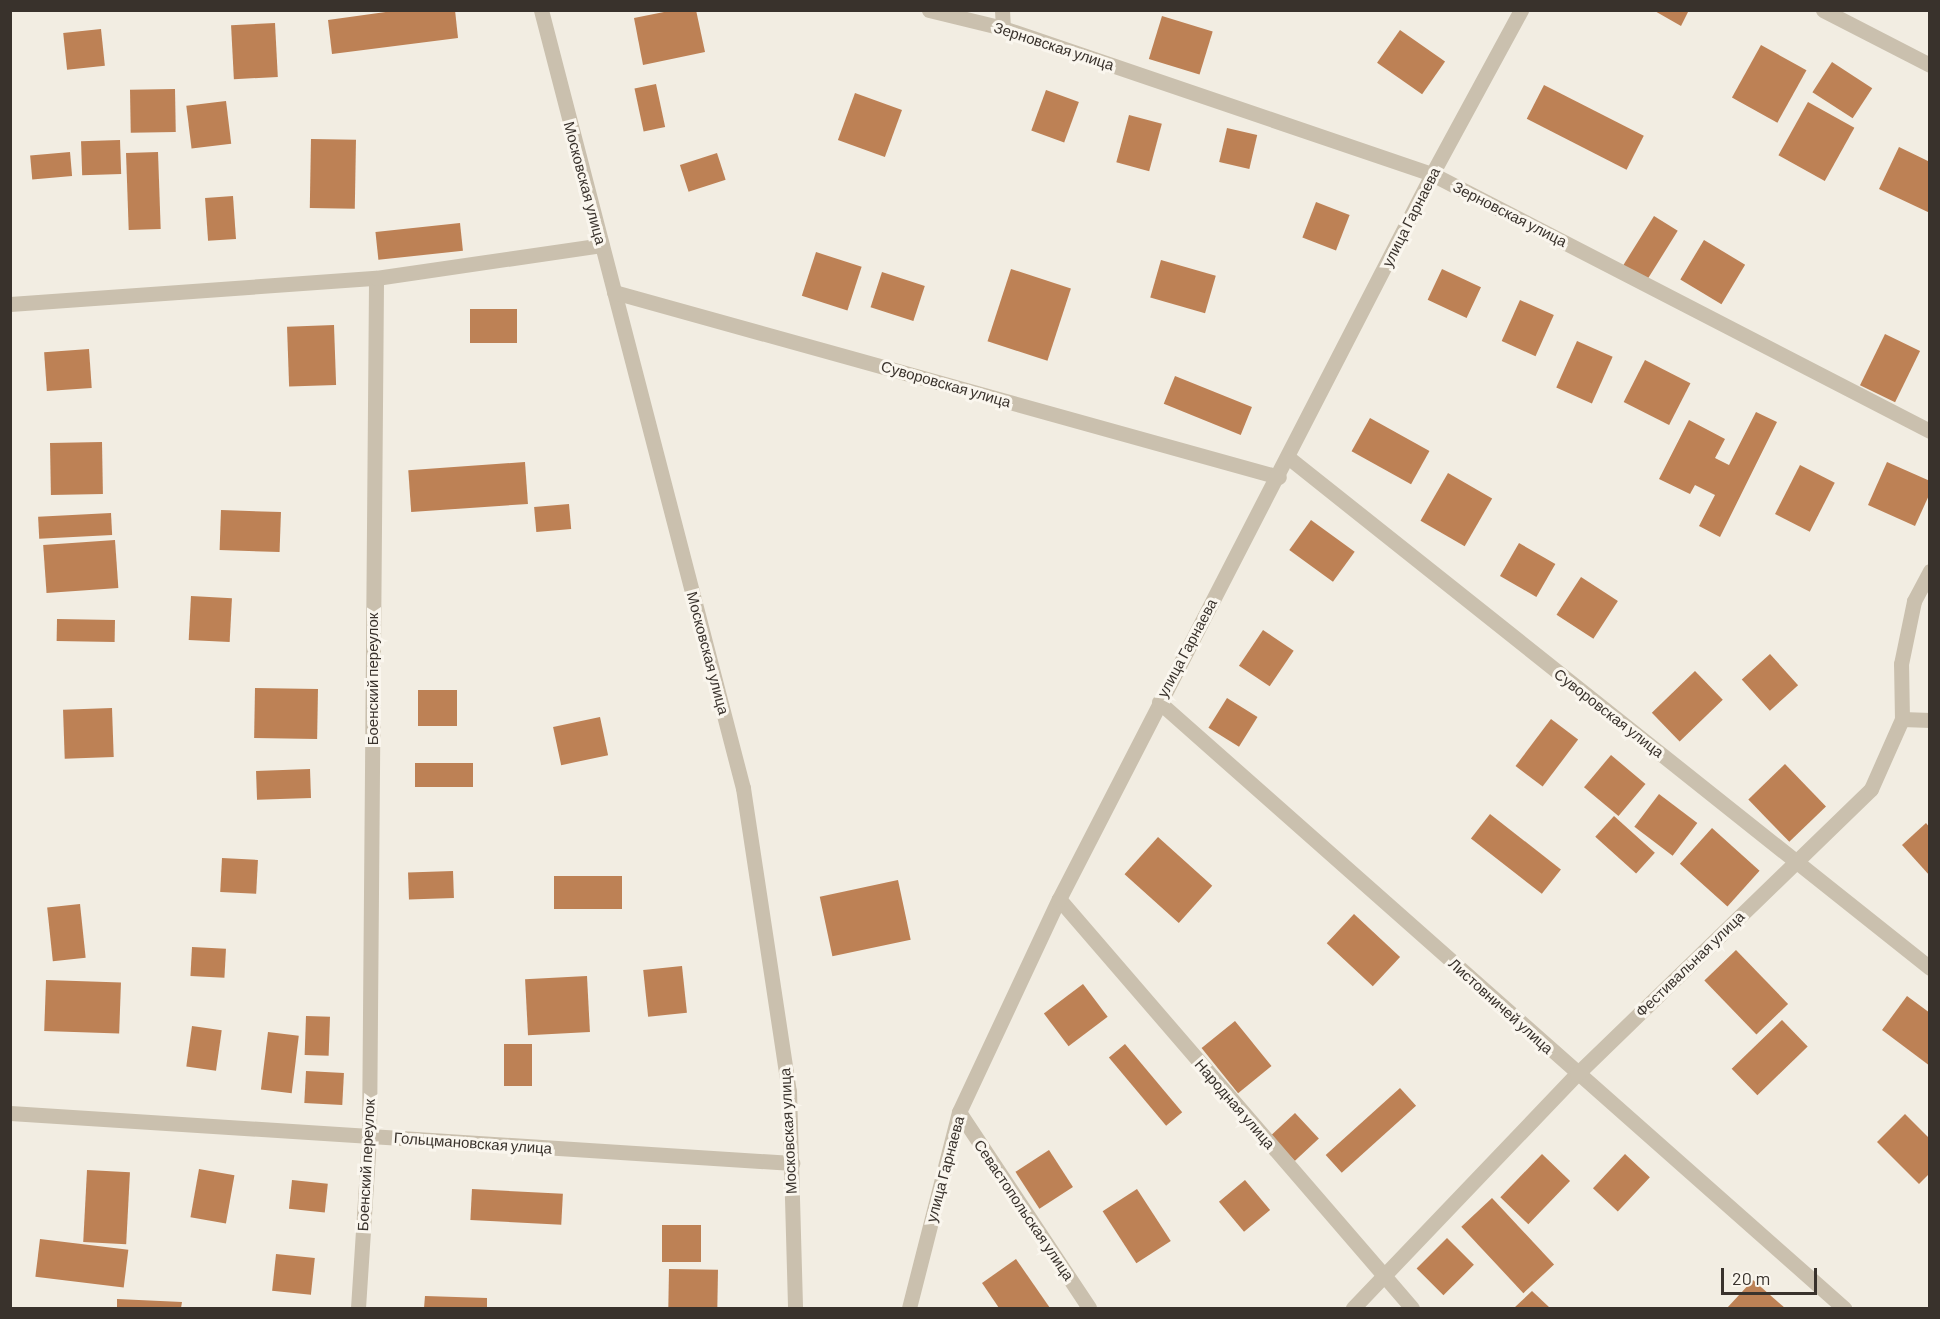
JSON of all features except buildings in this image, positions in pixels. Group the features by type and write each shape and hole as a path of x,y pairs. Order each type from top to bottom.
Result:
{"street":[{"name":"Московская улица","path":"541,10 743,788 789,1091 795,1308"},
{"name":"Зерновская улица","path":"929,10 1003,28 1432,174 1929,431"},
{"path":"1002,10 1003,28"},
{"name":"улица Гарнаева","path":"909,1308 959,1112 1059,899 1159,702 1289,458 1432,174 1521,10"},
{"path":"1823,10 1929,65"},
{"path":"10,304 376,278 602,245"},
{"name":"Боенский переулок","path":"358,1308 369,1137 376,278"},
{"name":"Суворовская улица","path":"614,292 1279,477"},
{"name":"Суворовская улица","path":"1289,458 1929,968"},
{"name":"Фестивальная улица","path":"1353,1308 1577,1074 1871,789 1902,719 1901,664 1914,601 1929,571"},
{"name":"Листовничей улица","path":"1159,702 1844,1308"},
{"path":"1902,719 1929,720"},
{"name":"Народная улица","path":"1059,899 1412,1308"},
{"name":"Севастопольская улица","path":"959,1112 1089,1308"},
{"name":"Гольцмановская улица","path":"10,1113 792,1163"}]}
